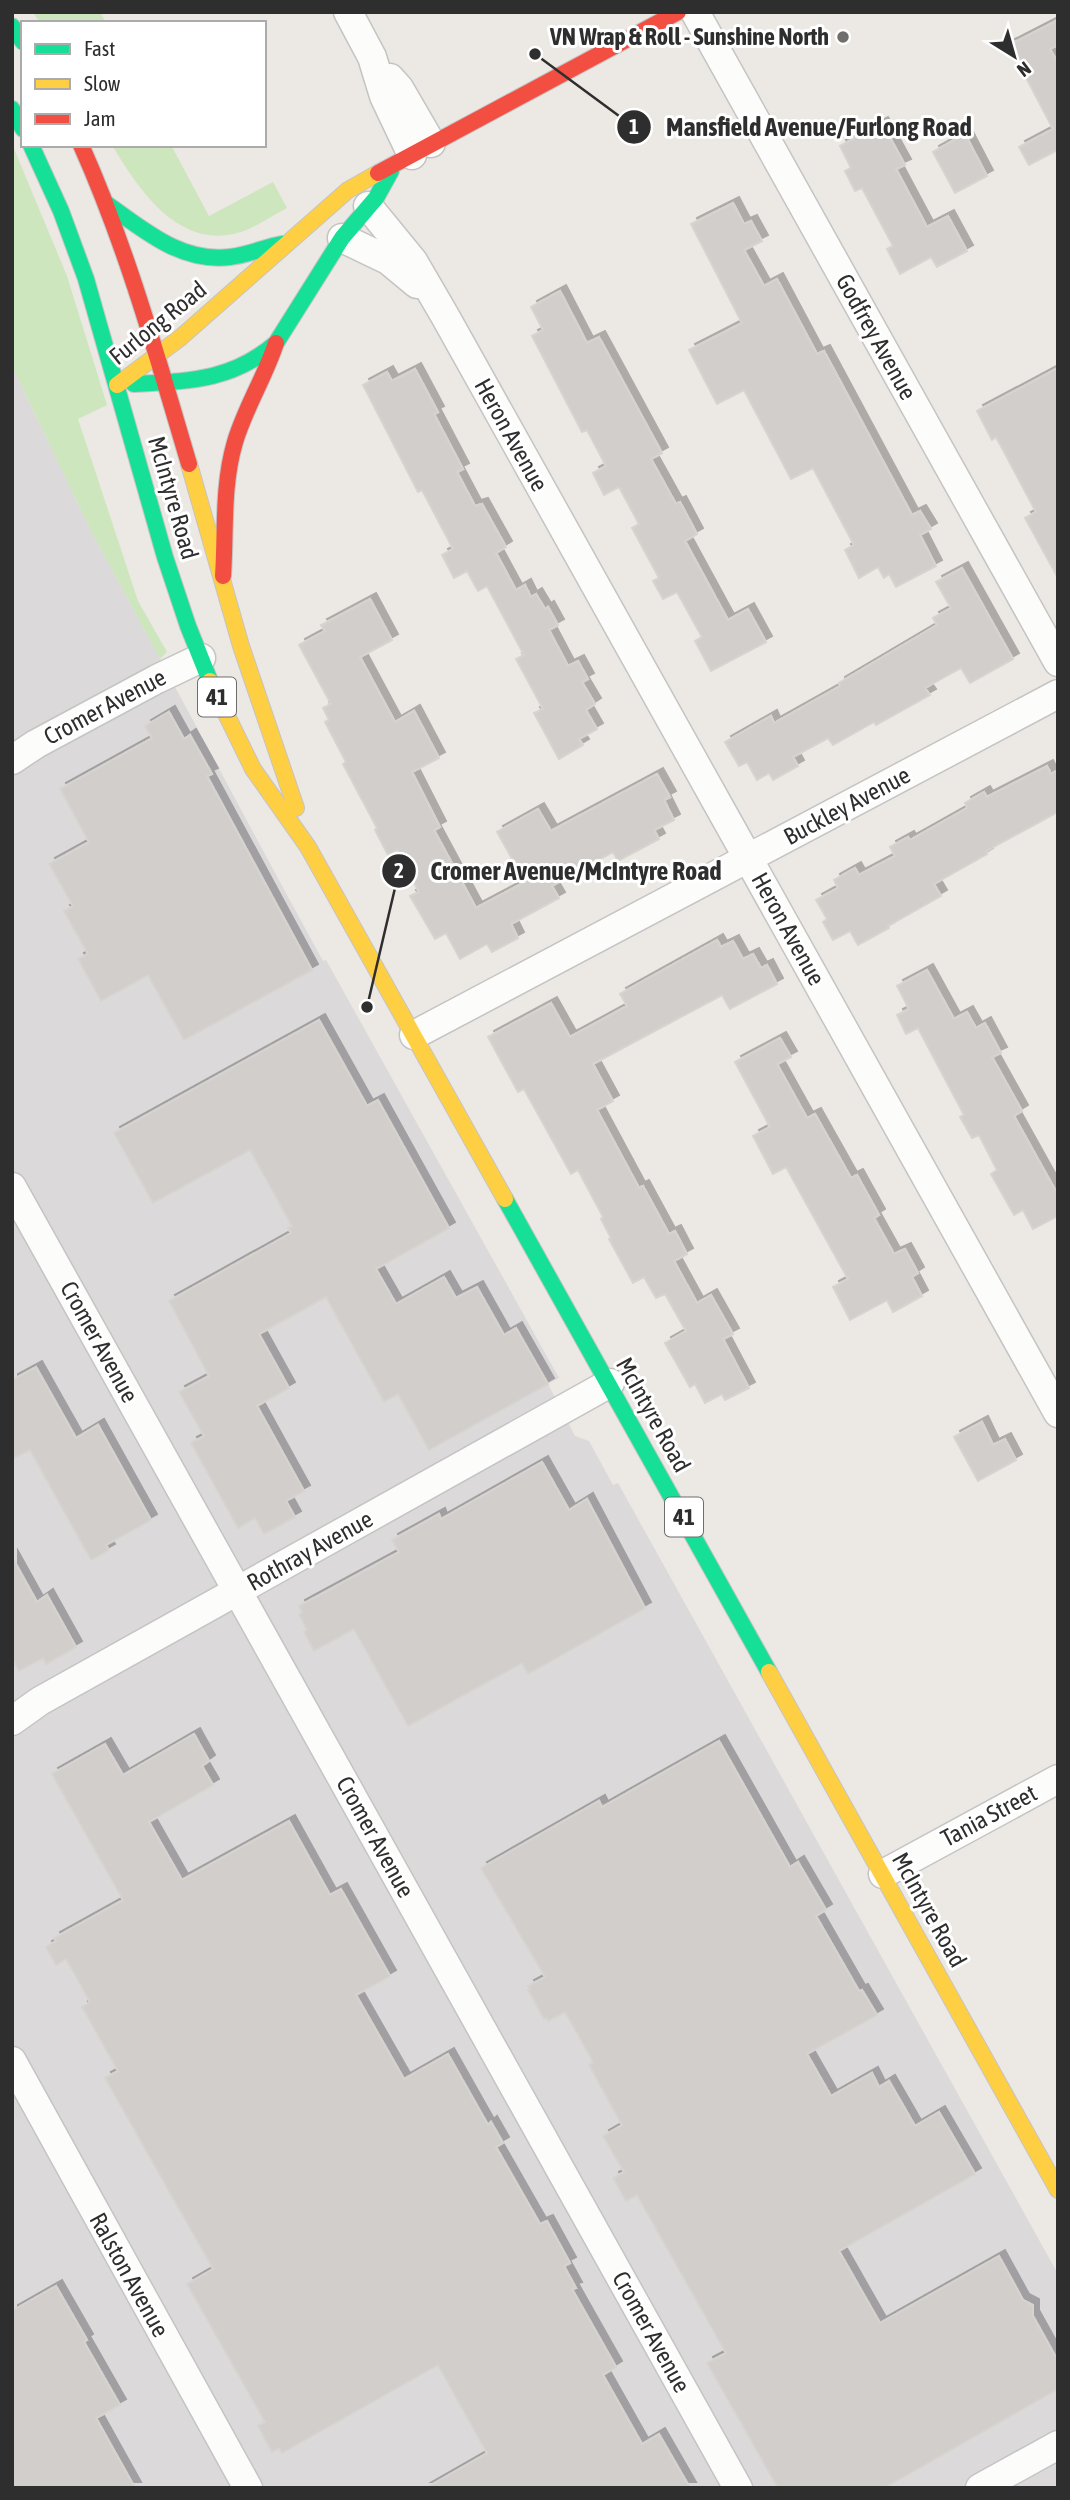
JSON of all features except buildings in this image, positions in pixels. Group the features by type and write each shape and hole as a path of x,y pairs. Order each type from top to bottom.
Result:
{"main road":[{"name":"Furlong Road","path":"117,385 157,356 348,190 678,12"},
{"path":"12,109 21,125"},
{"name":"McIntyre Road","path":"32,147 68,230 117,385 170,572 201,658 254,769 308,847 1054,2176"},
{"name":"McIntyre Road","path":"82,147 107,204 136,287 222,585 308,847"},
{"name":"Furlong Road","path":"117,385 208,379 226,375 248,365 276,343 342,238 412,154"},
{"path":"107,204 172,249 198,258 230,257 290,242"},
{"path":"222,585 226,537 225,508 233,452 243,420 269,367 276,343"}],"street":[{"path":"348,12 372,57 399,88 412,154"},
{"name":"Godfrey Avenue","path":"695,12 1058,662"},
{"name":"Heron Avenue","path":"368,206 413,261 1058,1413"},
{"name":"Heron Avenue","path":"342,238 388,260 435,300"},
{"name":"Cromer Avenue","path":"12,761 36,744 201,658"},
{"name":"Buckley Avenue","path":"414,1035 1058,694"},
{"name":"Cromer Avenue","path":"12,1186 738,2488"},
{"name":"Rothray Avenue","path":"12,1721 40,1702 610,1383"},
{"name":"Tania Street","path":"883,1874 1058,1779"},
{"name":"Ralston Avenue","path":"12,2061 248,2488"},
{"path":"980,2488 1058,2445"}],"shaded area":[{"path":"12,366 89,527 287,895 559,1378 548,1384 575,1436 589,1441 613,1485 618,1483 1058,2274 1058,2488 12,2488"}],"green space":[{"path":"33,12 100,12 105,21 39,21"},
{"path":"12,144 67,276 107,405 78,419 138,601 167,652 160,659 89,527 12,366"},
{"path":"113,147 172,147 209,216 273,182 287,208 244,231 221,236 201,233 182,226 165,214 149,199"}],"traffic: fast":[{"path":"12,26 21,39"},
{"path":"12,109 21,125"},
{"path":"32,147 61,211 86,279 165,557 210,681"},
{"path":"134,384 209,377 243,365 276,343 342,238 376,198 391,171"},
{"path":"107,204 149,234 195,255 230,257 283,244"},
{"path":"505,1199 769,1672"}],"traffic: slow":[{"path":"117,385 180,338 348,190 378,173"},
{"path":"189,464 241,646 296,808"},
{"path":"210,681 253,769 308,847 505,1199"},
{"path":"769,1672 1058,2190"}],"traffic: jam":[{"path":"378,173 678,12"},
{"path":"82,147 127,263 189,464"},
{"path":"223,576 226,492 231,459 239,429 276,343"}],"place":[{"name":"VN Wrap & Roll - Sunshine North","path":"843,37"},
{"name":"Mansfield Avenue/Furlong Road","path":"535,54"},
{"name":"Cromer Avenue/McIntyre Road","path":"367,1007"}]}
